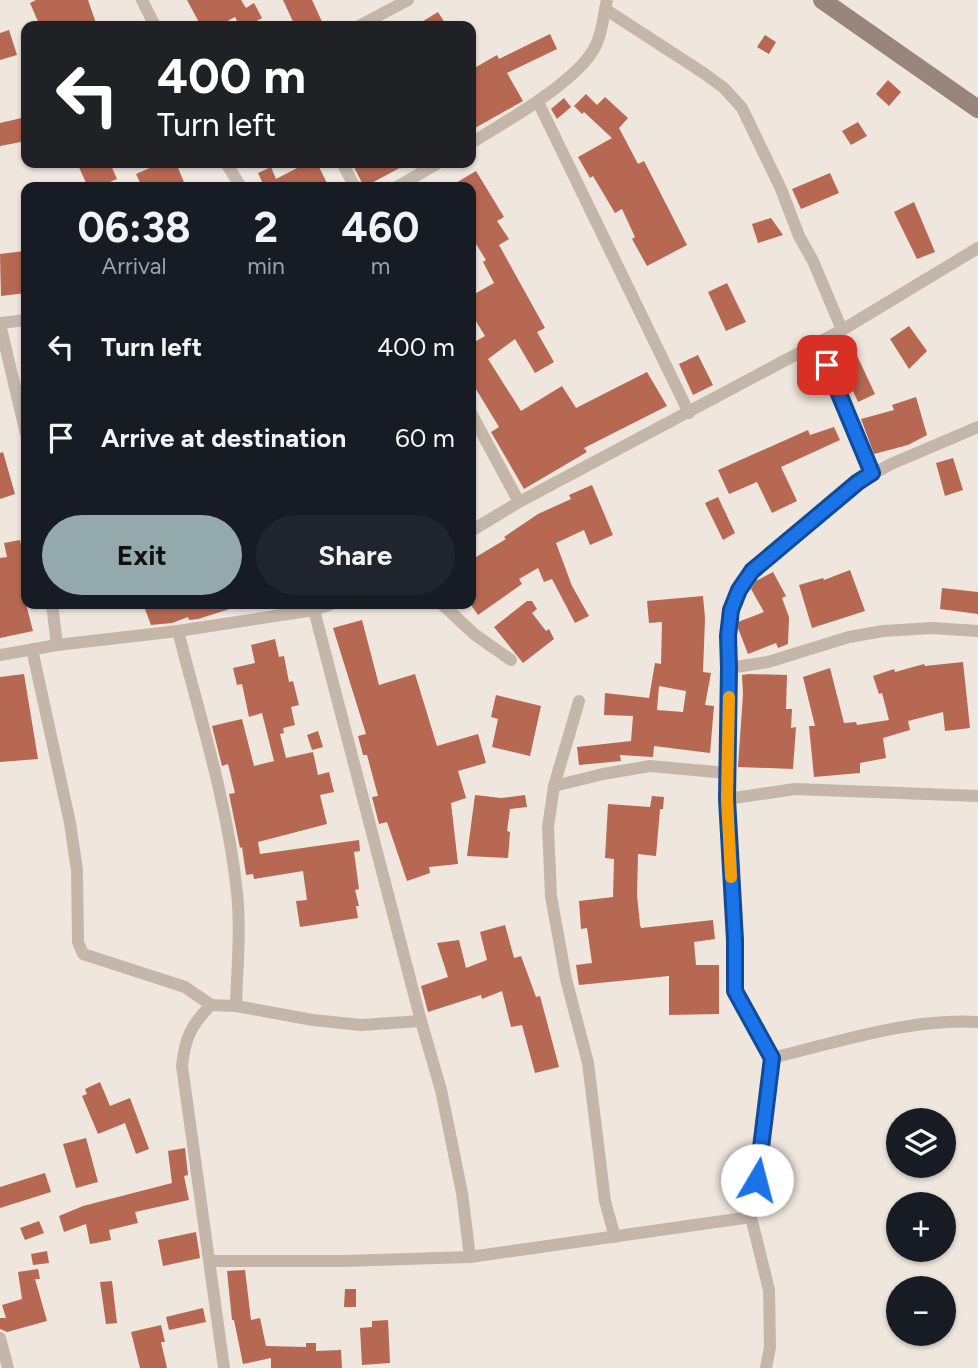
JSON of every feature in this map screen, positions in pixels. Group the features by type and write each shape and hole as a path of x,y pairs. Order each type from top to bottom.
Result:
{"street":[{"path":"142,0 152,21"},
{"path":"368,21 408,0"},
{"path":"822,0 978,109"},
{"path":"476,140 538,102 586,61 601,32 606,4 724,88 743,108 842,330"},
{"path":"538,102 690,413"},
{"path":"406,182 429,168"},
{"path":"476,528 519,502 842,330 978,248"},
{"path":"21,321 0,324 21,412"},
{"path":"818,343 872,473"},
{"path":"476,422 519,502"},
{"path":"766,1368 770,1347 769,1290 751,1217 772,1058 735,991 735,940 727,799 728,636 731,610 739,590 752,571 858,482 939,442 978,427"},
{"path":"53,609 57,645"},
{"path":"0,655 317,609"},
{"path":"447,609 474,634 511,660"},
{"path":"314,610 441,1090 454,1149 470,1257"},
{"path":"729,668 768,662 849,637 883,631 932,628 978,631"},
{"path":"178,631 220,795 237,892 239,926 236,1006"},
{"path":"32,649 71,823 78,881 78,942 83,954 185,987 211,1005 236,1006 337,1023 421,1021"},
{"path":"579,701 554,786 548,827 551,896 566,979 588,1063 606,1201 615,1237"},
{"path":"554,786 650,766 727,773"},
{"path":"727,799 795,789 978,796"},
{"path":"211,1005 196,1019 184,1043 182,1066 224,1368"},
{"path":"772,1058 893,1030 937,1023 978,1022"},
{"path":"211,1261 470,1257 751,1217"},
{"path":"0,1338 8,1368"}],"building":[{"path":"36,0 88,0 95,21 38,21 30,3"},
{"path":"187,0 241,0 246,8 254,3 262,18 257,21 237,21 235,17 227,21 198,21"},
{"path":"283,0 312,0 322,21 293,21"},
{"path":"438,12 444,21 423,21"},
{"path":"9,30 17,55 0,60 0,33"},
{"path":"550,34 557,49 507,73 523,101 476,127 476,67 497,55 499,59"},
{"path":"765,35 776,42 769,54 757,47"},
{"path":"888,80 901,92 889,106 876,94"},
{"path":"586,94 597,105 605,97 628,118 619,128 638,164 644,161 687,245 647,266 632,239 635,237 622,209 615,213 578,157 612,138 574,106"},
{"path":"564,98 571,107 557,119 551,109"},
{"path":"21,118 21,142 0,146 0,123"},
{"path":"858,122 867,136 851,145 842,131"},
{"path":"79,168 112,168 117,179 110,182 86,182"},
{"path":"150,168 178,168 184,182 140,182 136,174"},
{"path":"271,168 276,179 297,168 320,168 326,182 262,182 258,173"},
{"path":"354,168 400,168 373,182 362,182"},
{"path":"476,171 504,217 497,221 509,239 499,245 545,328 537,332 554,362 535,373 515,339 488,359 521,411 562,386 576,408 647,372 667,406 584,448 587,452 524,489 491,432 499,427 476,389 476,341 485,336 476,321 476,293 494,283 483,262 486,260 476,244 476,182 457,182"},
{"path":"830,173 839,193 801,209 792,189"},
{"path":"914,202 935,252 917,259 894,212"},
{"path":"771,218 783,235 758,243 752,224"},
{"path":"21,251 21,294 1,296 0,254"},
{"path":"727,283 746,322 726,331 708,292"},
{"path":"909,326 927,351 909,369 890,339"},
{"path":"852,345 875,394 858,402 836,354"},
{"path":"698,355 713,385 693,395 679,364"},
{"path":"916,397 927,435 908,445 874,454 861,419 894,410 892,405"},
{"path":"834,427 840,440 781,467 797,501 772,513 757,482 729,494 718,470 808,430 810,435"},
{"path":"3,452 15,494 0,499 0,453"},
{"path":"953,458 963,490 945,496 936,463"},
{"path":"592,485 613,535 590,545 584,530 556,543 572,586 589,616 575,623 552,579 544,582 538,568 519,579 522,584 478,615 474,609 476,609 476,557 506,539 504,537 538,514 571,499 569,495"},
{"path":"718,497 735,533 723,540 705,503"},
{"path":"20,540 21,609 27,609 33,631 0,638 0,558 7,557 4,543"},
{"path":"850,570 865,611 812,628 799,585 823,578 824,580"},
{"path":"773,572 786,596 782,598 789,617 788,644 778,648 776,643 748,654 738,622 764,612 751,589 756,581"},
{"path":"942,588 978,592 978,614 940,609"},
{"path":"703,596 703,672 711,673 705,705 714,706 710,753 654,746 653,757 620,755 621,761 579,765 577,747 631,741 633,716 604,715 605,693 649,698 655,663 661,664 662,622 649,623 647,601","holes":["659,686 686,691 683,712 657,710"]},
{"path":"527,601 532,601 537,609 532,613 546,631 549,629 554,639 523,663 494,627"},
{"path":"145,609 230,609 198,619 189,620 188,617 172,623 151,625"},
{"path":"362,620 379,685 415,674 437,746 478,734 486,763 458,771 466,798 451,803 458,864 429,867 430,873 407,881 387,822 379,824 372,797 378,796 367,755 363,755 358,736 366,734 333,628"},
{"path":"275,639 279,657 284,656 289,682 293,681 299,705 291,707 295,725 283,728 284,733 280,734 286,758 313,752 318,775 329,772 334,792 320,795 327,824 258,842 260,854 359,840 360,851 354,852 359,889 355,890 359,906 356,906 358,918 300,927 296,901 307,900 303,871 254,879 253,874 246,875 229,794 235,793 228,764 222,766 212,726 242,719 254,766 274,761 262,713 249,717 242,684 237,685 233,668 255,663 251,645"},
{"path":"963,662 970,728 945,731 943,712 908,721 910,730 883,738 886,758 860,763 860,773 814,777 809,726 815,726 803,677 830,668 844,723 856,722 857,725 889,720 882,693 879,694 873,676 924,664"},
{"path":"24,674 38,759 0,762 0,677"},
{"path":"742,675 787,675 786,709 792,709 791,728 796,727 793,769 738,767"},
{"path":"496,695 541,706 530,756 492,747 498,719 491,717"},
{"path":"318,731 323,747 312,750 307,735"},
{"path":"475,795 501,798 525,795 527,807 510,809 507,831 510,832 508,858 467,856"},
{"path":"652,796 664,797 663,809 660,809 656,856 638,854 637,895 640,925 641,928 713,920 715,939 694,942 696,965 719,965 719,1014 669,1015 669,976 579,985 576,965 592,963 587,928 581,929 579,901 613,897 614,859 605,858 608,804 650,807"},
{"path":"505,925 514,958 521,956 536,997 540,996 559,1067 535,1073 522,1025 511,1027 502,991 482,999 481,995 428,1012 421,986 448,977 437,943 459,940 466,968 487,960 480,932"},
{"path":"100,1082 110,1106 130,1098 149,1149 136,1154 125,1123 98,1134 82,1096 87,1094 85,1089"},
{"path":"86,1138 98,1182 76,1188 63,1144"},
{"path":"185,1148 188,1175 184,1176 189,1200 135,1212 138,1223 109,1230 111,1240 90,1244 86,1224 64,1232 59,1216 83,1206 172,1183 168,1151"},
{"path":"45,1173 51,1192 0,1208 0,1187"},
{"path":"39,1221 44,1233 25,1240 20,1228"},
{"path":"196,1232 200,1258 163,1266 158,1240"},
{"path":"47,1251 49,1263 33,1265 31,1254"},
{"path":"38,1269 40,1279 35,1279 47,1321 7,1332 0,1329 0,1318 6,1318 2,1305 22,1299 18,1272"},
{"path":"245,1270 251,1320 260,1318 266,1346 306,1347 306,1343 316,1343 316,1351 341,1350 342,1368 271,1368 271,1358 243,1364 232,1320 227,1271"},
{"path":"112,1281 117,1323 106,1324 100,1282"},
{"path":"345,1289 356,1289 356,1307 344,1307"},
{"path":"203,1308 206,1322 169,1330 166,1317"},
{"path":"388,1320 390,1363 362,1365 360,1328 372,1327 372,1321"},
{"path":"161,1325 165,1342 161,1342 167,1368 140,1368 131,1332"}],"slow traffic":[{"path":"729,697 727,799 731,877"}],"route":[{"path":"757,1180 772,1058 735,991 735,940 727,799 728,636 731,610 739,590 752,571 872,473 827,365"}]}
